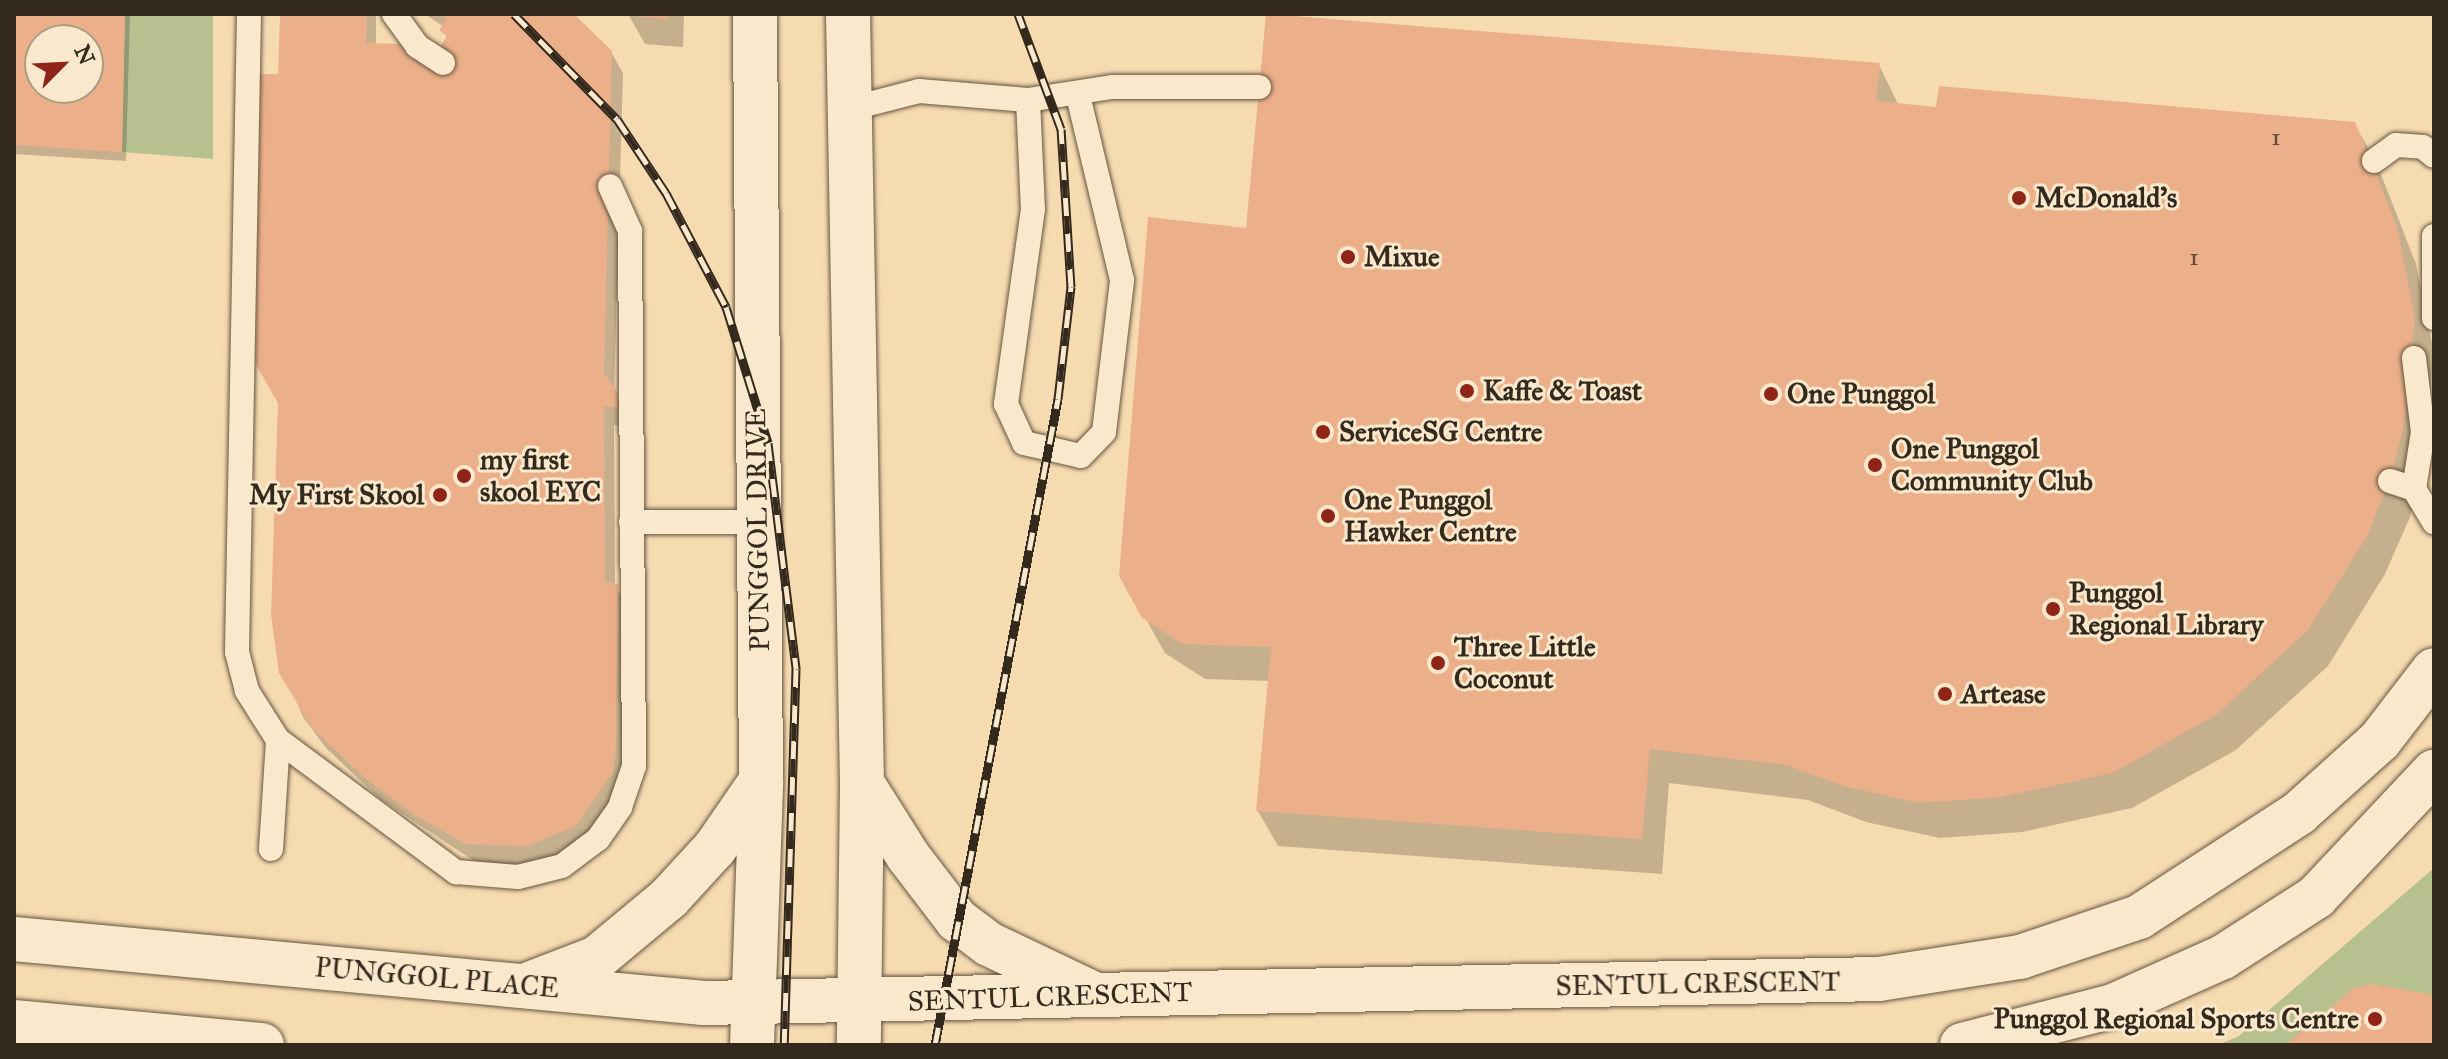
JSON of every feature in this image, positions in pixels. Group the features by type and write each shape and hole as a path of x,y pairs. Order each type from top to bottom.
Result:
{"street":[{"name":"PUNGGOL DRIVE","path":"752,1045 761,781 755,14"},
{"path":"848,14 862,783 860,1024"},
{"name":"SENTUL CRESCENT","path":"860,1024 1094,994 1718,985 1879,979 2020,957 2139,917 2299,813 2380,740 2434,670"},
{"path":"1962,1045 2113,1006 2223,957 2316,897 2434,772"},
{"path":"524,986 597,958 669,898 715,848 761,781"},
{"path":"862,783 908,856 957,920 989,944 1094,994"},
{"name":"PUNGGOL PLACE","path":"14,939 704,1003 755,1002 860,1024"},
{"path":"14,1022 262,1045"}],"lane":[{"path":"249,14 237,652 247,691 278,740 456,872 518,877 562,866 598,839 620,807 634,766 630,231 610,186"},
{"path":"394,14 417,46 443,63"},
{"path":"849,109 919,91 1028,100 1078,96 1112,87 1259,87"},
{"path":"1028,100 1033,209 1006,404 1024,443 1081,456 1104,432 1122,280 1078,96"},
{"path":"2374,161 2396,145 2423,147 2434,156"},
{"path":"2434,236 2434,318"},
{"path":"2414,358 2423,432 2414,489 2434,522"},
{"path":"2390,481 2414,489"},
{"path":"631,522 757,522"},
{"path":"271,849 278,740"}],"green space":[{"path":"125,14 213,14 213,159 122,152"},
{"path":"2434,868 2434,1045 2218,1045 2239,1036"}],"building":[{"path":"14,14 125,14 122,152 14,145"},
{"name":"My First Skool","path":"280,14 367,14 366,43 400,44 438,70 438,50 447,36 439,30 447,19 440,14 574,14 612,51 604,373 618,393 618,408 604,406 605,582 618,584 616,747 613,772 576,826 527,846 466,844 415,815 366,779 312,728 279,673 271,615 278,403 255,363 260,74 278,74"},
{"path":"668,14 668,19 636,16"},
{"name":"One Punggol","path":"1266,14 1880,63 1876,101 1936,107 1939,86 2355,122 2397,227 2415,319 2403,429 2390,481 2366,538 2308,630 2216,715 2112,773 2001,797 1919,803 1844,786 1786,765 1650,749 1642,839 1256,811 1271,647 1183,644 1142,618 1119,576 1148,217 1246,228"},
{"name":"Punggol Regional Sports Centre","path":"2373,984 2434,995 2434,1045 2288,1043 2355,987"}],"railway":[{"path":"514,14 617,119 666,193 726,307 768,443 796,669 784,1045"},
{"path":"935,1045 1058,399 1071,287 1061,129 1018,14"}],"place":[{"name":"McDonald's","path":"2019,198"},
{"name":"Mixue","path":"1348,257"},
{"name":"Kaffe & Toast","path":"1467,391"},
{"name":"One Punggol","path":"1771,394"},
{"name":"ServiceSG Centre","path":"1323,432"},
{"name":"One Punggol Community Club","path":"1875,465"},
{"name":"my first skool EYC","path":"464,476"},
{"name":"My First Skool","path":"440,495"},
{"name":"One Punggol Hawker Centre","path":"1328,516"},
{"name":"Punggol Regional Library","path":"2053,609"},
{"name":"Three Little Coconut","path":"1438,663"},
{"name":"Artease","path":"1945,694"},
{"name":"Punggol Regional Sports Centre","path":"2375,1019"}]}
